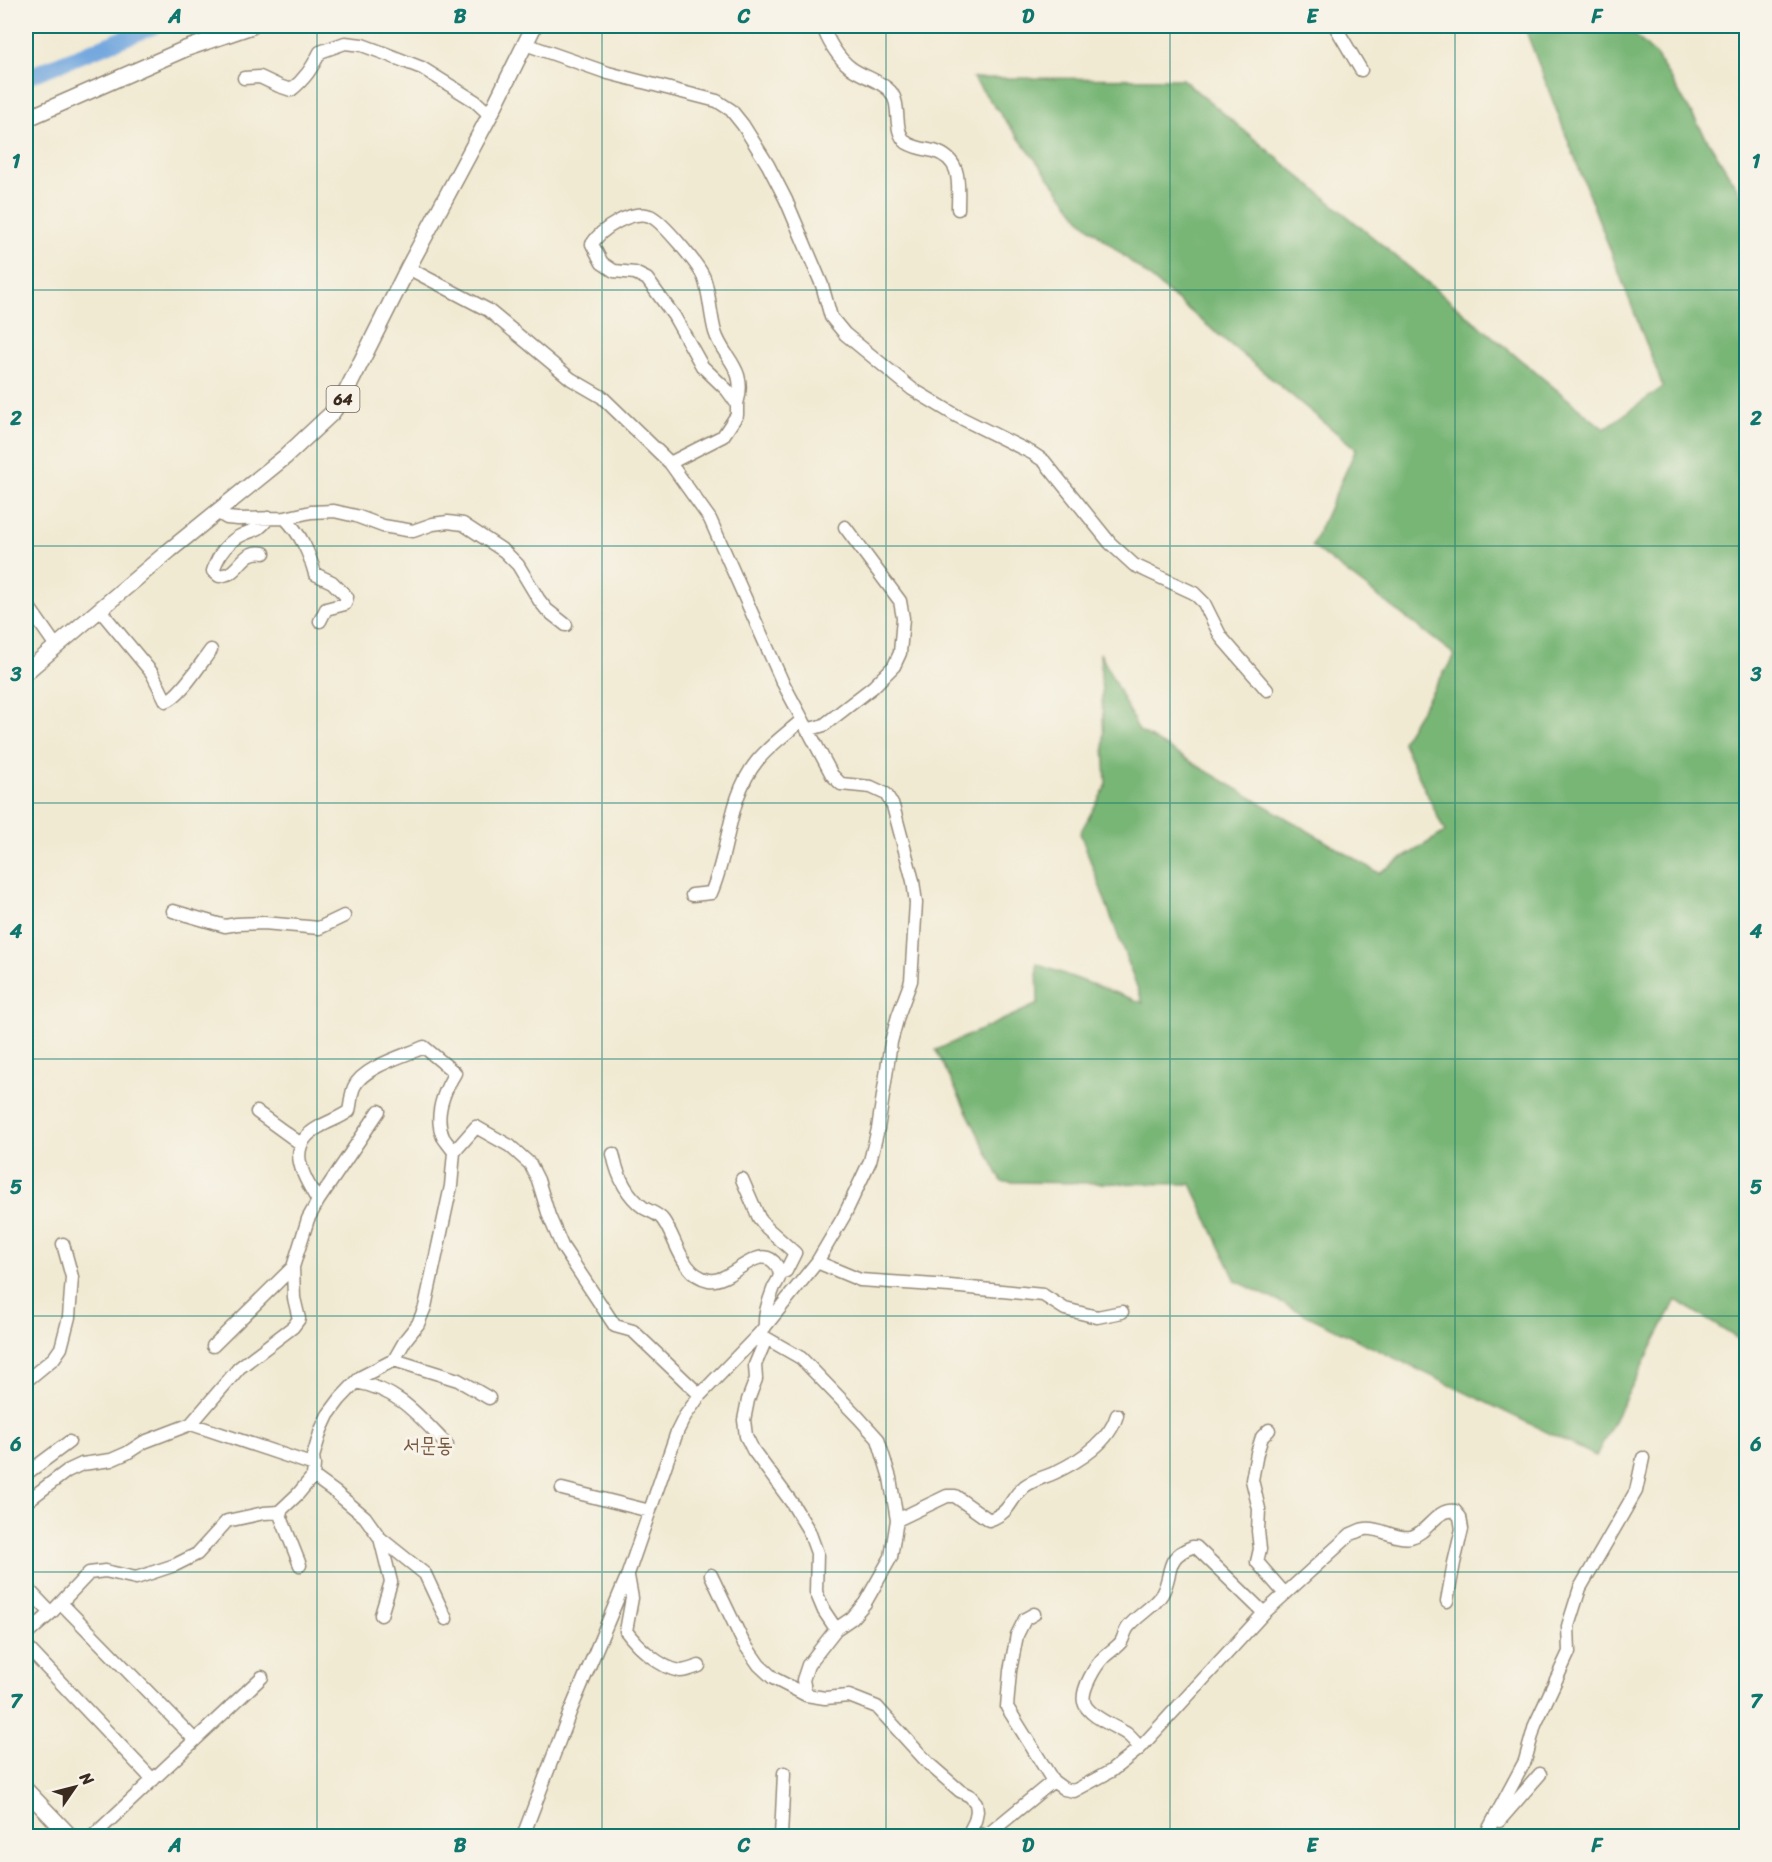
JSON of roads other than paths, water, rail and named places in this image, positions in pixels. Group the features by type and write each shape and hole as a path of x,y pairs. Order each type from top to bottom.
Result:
{"main road":[{"path":"26,119 185,49 252,26"},
{"name":"64","path":"26,672 99,609 285,457 332,413 344,396 534,26"},
{"path":"26,1790 70,1836"}],"street":[{"path":"823,26 825,35 851,68 888,89 895,97 900,131 906,142 947,157 955,165 958,178 958,208"},
{"path":"1335,26 1361,70"},
{"path":"244,78 260,77 291,90 312,69 320,52 345,43 362,45 422,68 475,101 490,115"},
{"path":"525,44 608,73 717,101 731,110 752,138 786,200 822,285 831,317 845,334 912,389 957,416 1044,461 1110,543 1134,565 1194,593 1204,603 1221,637 1267,690"},
{"path":"670,463 723,436 737,415 740,394 735,366 716,334 704,277 694,260 653,216 633,214 597,234 592,244 602,263 614,271 635,273 647,279 674,316 702,366 727,390 737,404"},
{"path":"408,268 488,310 571,379 602,397 670,463 710,519 782,681 832,775 841,784 871,787 886,794 893,806 913,880 916,903 911,981 891,1042 878,1129 870,1161 844,1216 817,1262 762,1330 700,1395 685,1416 677,1432 628,1574 570,1712 523,1836"},
{"path":"217,512 227,518 238,519 285,518 311,512 333,511 356,516 383,526 413,531 433,524 448,522 463,524 504,551 518,565 547,610 566,625"},
{"path":"264,553 250,554 229,574 219,576 213,571 221,553 232,541 262,526 268,518"},
{"path":"285,518 298,531 309,553 315,574 332,582 347,597 345,604 326,609 320,621"},
{"path":"692,895 711,893 716,884 742,783 757,760 805,725 824,725 849,707 894,666 900,653 903,618 900,601 845,527"},
{"path":"26,603 56,646"},
{"path":"99,609 152,673 166,701 171,700 185,686 211,650"},
{"path":"173,910 225,926 264,923 319,928 344,916"},
{"path":"318,1201 303,1174 299,1159 301,1144 308,1134 349,1111 352,1090 359,1078 424,1047 455,1073 445,1089 439,1124 444,1138 454,1152"},
{"path":"26,1502 67,1471 82,1464 111,1460 144,1442 191,1424 239,1368 293,1327 299,1320 294,1298 292,1267 308,1219 378,1111"},
{"path":"257,1112 301,1144"},
{"path":"26,1635 62,1603 89,1573 105,1571 136,1578 175,1565 197,1554 227,1521 279,1512 298,1494 313,1471 313,1457 321,1430 340,1399 356,1382 394,1359 418,1324 425,1307 451,1186 454,1152 476,1127 510,1146 530,1164 562,1246 615,1326 633,1330 700,1395"},
{"path":"613,1154 615,1167 622,1183 639,1204 663,1219 684,1261 700,1277 714,1280 727,1277 747,1262 760,1257 768,1258 778,1266 780,1274 766,1308 762,1330 763,1346 755,1365 756,1379 744,1420 746,1436 753,1450 792,1503 809,1531 817,1553 816,1592 824,1611 836,1629"},
{"path":"742,1179 759,1218 795,1253 786,1271 780,1274"},
{"path":"26,1381 54,1358 62,1348 69,1317 72,1277 63,1244"},
{"path":"817,1262 860,1280 1043,1295 1065,1309 1097,1317 1122,1312"},
{"path":"213,1346 292,1267"},
{"path":"762,1330 801,1358 878,1439 890,1478 897,1520 891,1557 865,1603 852,1618 836,1629 808,1665 803,1680 806,1695"},
{"path":"394,1359 458,1380 489,1398"},
{"path":"356,1382 382,1389 396,1396 447,1445"},
{"path":"897,1520 947,1496 955,1496 989,1520 999,1516 1009,1508 1026,1485 1074,1463 1103,1440 1113,1427 1117,1415"},
{"path":"191,1424 313,1471 365,1517 380,1538 425,1574 446,1619"},
{"path":"1269,1430 1262,1437 1252,1480 1259,1509 1260,1549 1257,1562 1285,1594"},
{"path":"26,1474 69,1442"},
{"path":"1485,1836 1525,1761 1535,1725 1569,1652 1568,1626 1580,1588 1636,1491 1642,1458"},
{"path":"562,1489 650,1511"},
{"path":"1034,1614 1025,1619 1017,1635 1010,1671 1007,1707 1053,1780 1064,1790 1074,1791 1111,1771 1140,1748 1264,1613 1351,1534 1364,1529 1398,1537 1415,1536 1440,1514 1449,1510 1455,1511 1460,1517 1462,1529 1447,1601"},
{"path":"279,1512 300,1564"},
{"path":"380,1538 391,1582 381,1614"},
{"path":"1140,1748 1129,1735 1101,1720 1086,1708 1083,1701 1086,1686 1103,1658 1122,1640 1129,1625 1162,1594 1169,1569 1178,1554 1192,1546 1196,1547 1264,1613"},
{"path":"628,1574 632,1598 626,1630 631,1638 643,1651 665,1665 680,1671 699,1666"},
{"path":"711,1575 743,1642 759,1665 773,1678 806,1695 825,1698 849,1696 877,1707 929,1764 960,1791 970,1796 976,1803 977,1811 975,1821 967,1836 978,1836 991,1832 1053,1780"},
{"path":"26,1587 51,1613"},
{"path":"62,1603 195,1740"},
{"path":"26,1646 153,1780"},
{"path":"93,1836 261,1677"},
{"path":"781,1836 784,1773"},
{"path":"1485,1836 1540,1774"}],"waterway":[{"path":"26,77 155,26"}],"district":[{"name":"서문동","path":"428,1445"}]}
